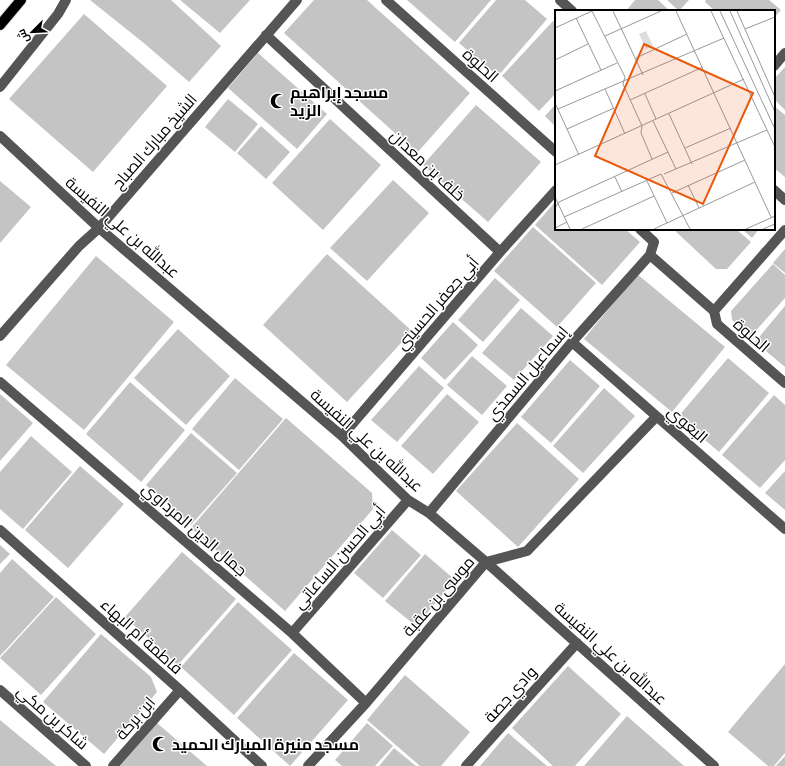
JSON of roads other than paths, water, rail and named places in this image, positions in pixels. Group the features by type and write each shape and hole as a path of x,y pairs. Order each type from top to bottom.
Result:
{"main road":[{"path":"0,25 21,0"}],"street":[{"path":"0,87 58,14 66,0"},
{"name":"الشيخ مبارك الصباح","path":"0,336 79,246 99,228 296,0"},
{"name":"الحلوة","path":"386,0 555,151"},
{"path":"560,0 571,10"},
{"name":"خلف بن معدان","path":"266,35 500,252"},
{"path":"775,65 785,53"},
{"name":"عبدالله بن علي النفيسة","path":"0,136 99,228 342,436 408,500 429,513 486,562 714,766"},
{"name":"أبي جعفر الحسيني","path":"342,436 500,252 555,191"},
{"path":"775,191 785,200"},
{"path":"641,230 654,242 650,255"},
{"path":"714,311 785,230"},
{"name":"الحلوة","path":"650,255 714,311 717,324 785,383"},
{"name":"إسماعيل السمذي","path":"429,513 572,342 650,255"},
{"name":"البغوي","path":"572,342 785,529"},
{"name":"جمال الدين المرداوي","path":"0,382 292,633 366,703"},
{"name":"موسى بن عقبة","path":"308,766 366,703 486,562 528,551 656,417"},
{"name":"أبي الحسن الساعاتي","path":"292,633 408,500"},
{"name":"فاطمة أم البهاء","path":"0,530 180,690 262,766"},
{"name":"وادي جصة","path":"466,766 577,643"},
{"name":"شاكر بن مكي","path":"0,690 86,766"},
{"name":"ابن بركة","path":"113,766 180,690"}],"place":[{"name":"مسجد إبراهيم الزيد","path":"278,101"},
{"name":"مسجد منيرة المبارك الحميد","path":"160,744"}]}
